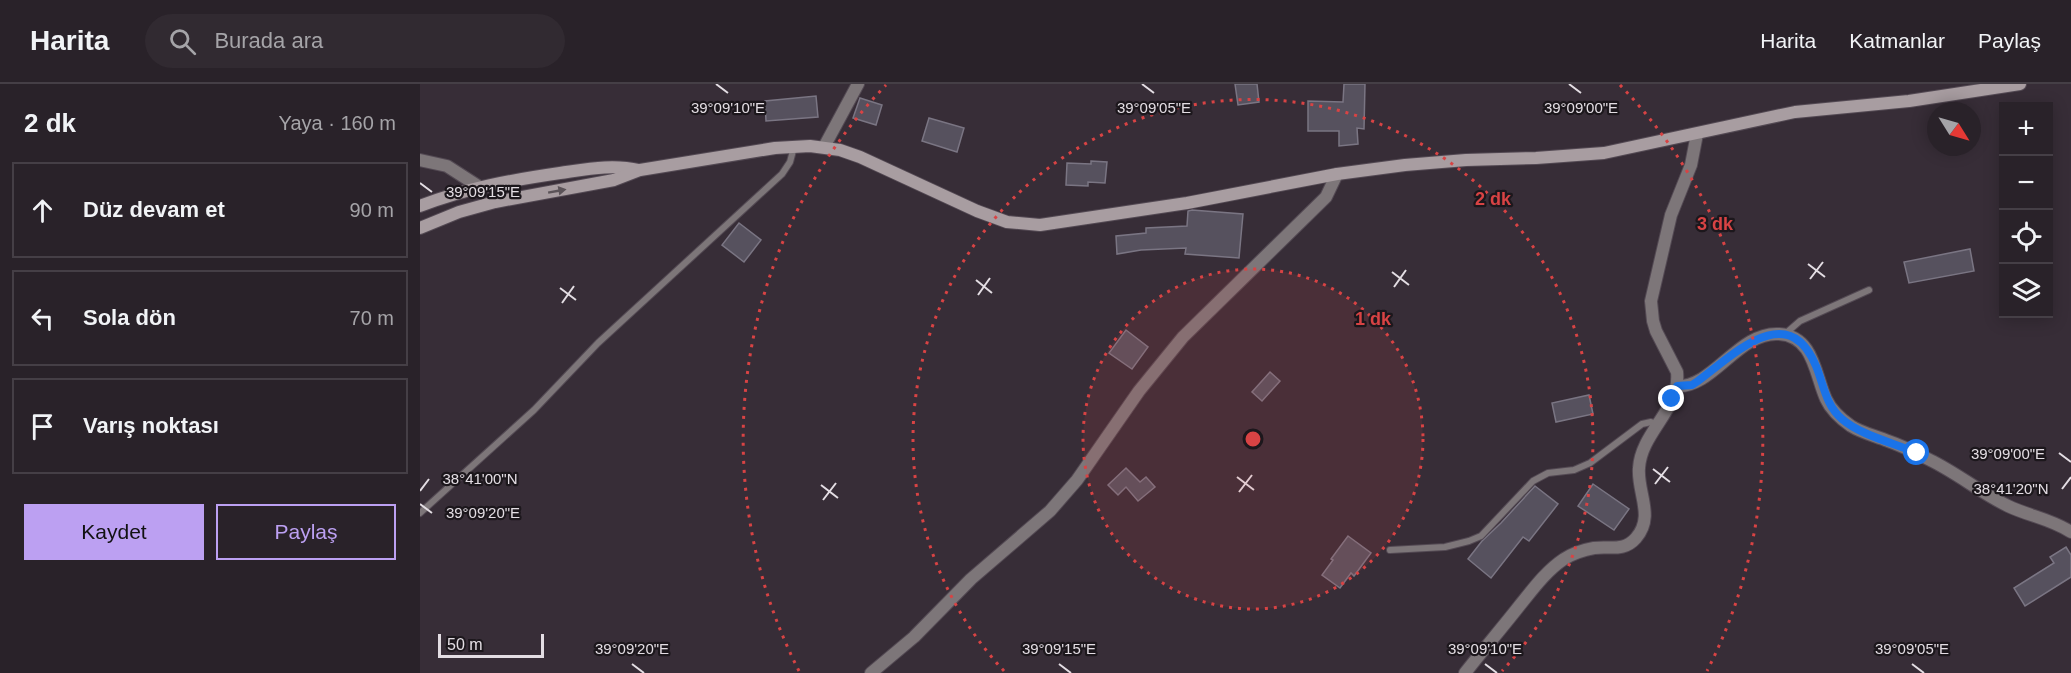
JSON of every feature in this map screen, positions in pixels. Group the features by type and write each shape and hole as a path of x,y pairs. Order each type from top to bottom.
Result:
{"street":[{"path":"824,147 858,84"},
{"path":"420,228 459,212 495,202 614,180 640,170 794,147 824,147 860,157 977,211 1007,222 1040,225 1187,203 1337,174 1405,165 1604,153 1795,112 1909,101 2020,84"},
{"path":"1465,673 1541,580 1557,564 1584,550 1622,548 1629,545 1643,527 1646,510 1639,467 1643,448 1672,399 1677,386 1677,372 1653,321 1652,301 1671,215 1691,165 1697,134"},
{"path":"420,160 447,166 478,186"},
{"path":"420,206 478,186 498,182 619,166 640,170"},
{"path":"871,673 914,637 976,574 1050,511 1077,480 1160,363 1203,317 1326,197 1337,174"},
{"path":"1677,386 1692,385 1731,355 1761,336 1785,334 1800,342 1811,356 1826,400 1852,427 1917,453 1961,477 1992,498 2026,513 2048,519 2071,532"}],"lane":[{"path":"420,513 526,418 598,343 782,174 790,162 794,147"},
{"path":"1785,334 1800,321 1869,290"},
{"path":"1390,550 1445,547 1481,536 1533,481 1548,473 1574,470 1590,463 1642,424 1651,422 1657,424"}],"building":[{"path":"1235,84 1257,84 1259,102 1238,105"},
{"path":"1344,84 1365,84 1364,129 1357,128 1358,144 1339,146 1339,131 1308,131 1308,101 1343,102"},
{"path":"816,96 818,117 766,121 765,101"},
{"path":"860,98 882,105 876,125 853,118"},
{"path":"929,118 964,128 957,152 922,141"},
{"path":"1091,161 1107,162 1105,183 1088,182 1088,186 1066,185 1067,163 1091,164"},
{"path":"1188,211 1243,214 1239,258 1185,254 1186,248 1141,250 1117,254 1116,236 1146,233 1146,228 1187,226"},
{"path":"739,223 761,240 744,262 722,245"},
{"path":"1970,249 1974,271 1909,283 1904,262"},
{"path":"1126,330 1148,347 1132,369 1109,353"},
{"path":"1270,372 1280,381 1262,401 1252,392"},
{"path":"1589,395 1593,414 1556,422 1552,403"},
{"path":"1126,468 1140,482 1146,477 1155,487 1138,501 1126,487 1118,495 1108,485"},
{"path":"1593,484 1629,509 1614,530 1578,506"},
{"path":"1535,486 1558,504 1529,541 1523,537 1491,578 1468,559 1482,541"},
{"path":"1348,536 1371,553 1354,576 1351,573 1340,588 1322,575"},
{"path":"2066,547 2071,555 2071,577 2025,606 2014,588 2054,563 2050,557"}],"route":[{"path":"1672,399 1677,386 1692,385 1731,355 1761,336 1785,334 1800,342 1811,356 1826,400 1842,419 1852,427 1917,453"}]}
